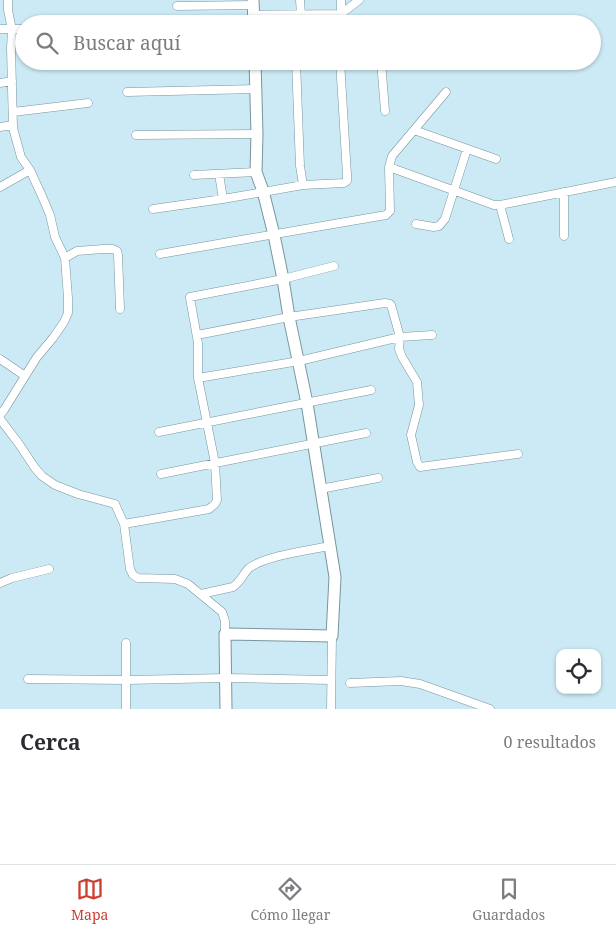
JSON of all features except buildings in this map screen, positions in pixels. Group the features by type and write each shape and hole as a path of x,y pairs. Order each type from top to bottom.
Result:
{"street":[{"path":"0,415 37,356 53,338 68,313 65,258 55,237 50,215 42,196 30,170 20,157 13,125 12,30 8,0"},
{"path":"300,0 301,15"},
{"path":"341,0 341,14"},
{"path":"177,6 301,15 341,14 359,0"},
{"path":"0,29 15,30"},
{"path":"255,70 256,172 263,191 274,235 299,361 335,577 331,709"},
{"path":"296,70 300,166 303,185"},
{"path":"154,208 223,199 303,185 344,183 346,181 340,70"},
{"path":"382,70 386,111"},
{"path":"0,83 12,82"},
{"path":"128,92 256,89"},
{"path":"160,254 386,215 390,211 389,167 392,156 446,92"},
{"path":"13,112 88,103"},
{"path":"0,127 13,125"},
{"path":"414,130 496,159"},
{"path":"136,135 257,134"},
{"path":"416,224 434,227 439,226 445,219 467,149"},
{"path":"389,167 500,206 616,182"},
{"path":"0,186 30,170"},
{"path":"194,176 256,172"},
{"path":"218,174 223,199"},
{"path":"564,192 564,236"},
{"path":"500,206 509,238"},
{"path":"65,258 77,251 103,248 117,251 120,309"},
{"path":"124,524 209,509 217,500 214,463 198,378 198,343 190,298 192,296 283,279 334,266"},
{"path":"197,335 289,317 385,303 390,304 400,337 399,349 402,358 415,379 418,395 419,405 411,435 418,465 420,467 518,454"},
{"path":"198,378 299,361 400,337 432,334"},
{"path":"0,359 26,376"},
{"path":"159,432 371,390"},
{"path":"0,419 42,476 55,485 115,504 124,524 130,569 133,575 138,578 175,579 188,584 222,612 225,621 226,709"},
{"path":"160,474 366,433"},
{"path":"320,489 378,478"},
{"path":"201,594 233,587 249,569 268,558 330,546"},
{"path":"0,583 12,578 49,570"},
{"path":"225,634 332,636"},
{"path":"126,643 126,709"},
{"path":"28,680 226,678 331,680"},
{"path":"350,683 401,681 420,684 490,709"}]}
